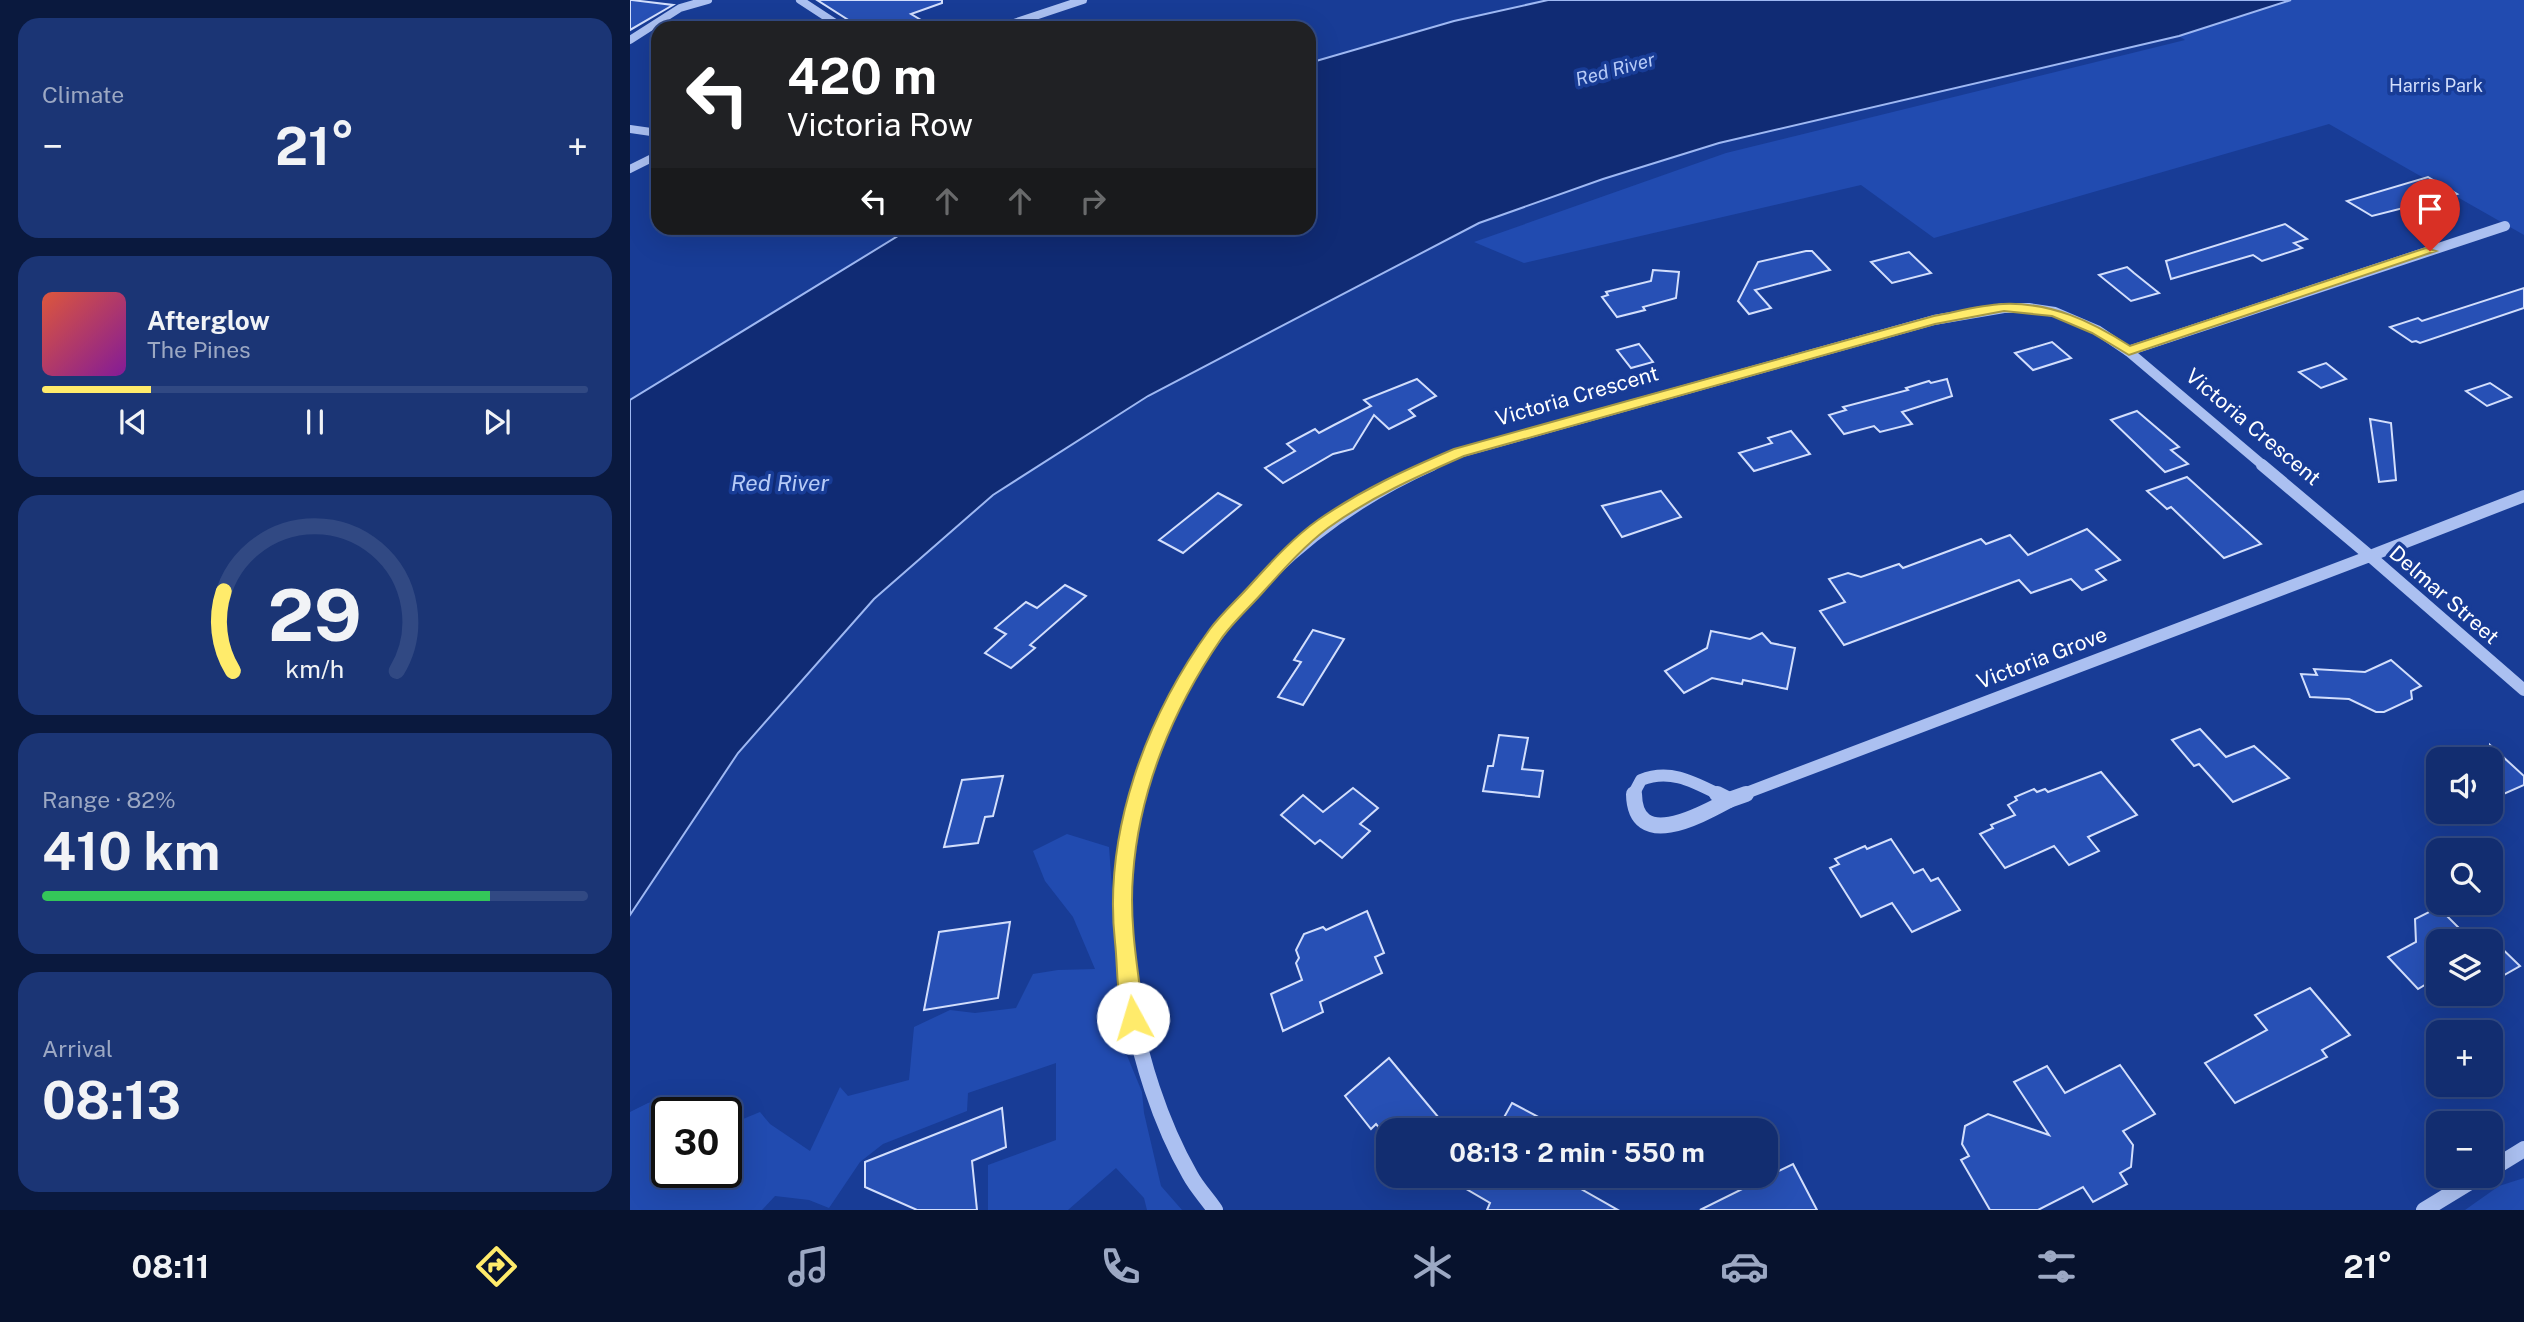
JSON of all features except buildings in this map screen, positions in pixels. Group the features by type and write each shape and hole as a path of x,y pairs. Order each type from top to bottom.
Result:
{"street":[{"path":"660,21 680,8 708,0"},
{"path":"800,0 832,21"},
{"path":"1020,21 1081,0"},
{"path":"630,40 651,27"},
{"path":"630,129 651,132"},
{"path":"630,169 651,158"},
{"path":"2129,351 2505,226"},
{"name":"Victoria Crescent","path":"1216,1210 1188,1172 1163,1114 1133,1018 1123,924 1123,875 1138,794 1154,743 1171,708 1217,633 1285,558 1322,525 1354,503 1422,466 1459,453 1934,320 2004,308 2054,312 2097,330 2129,351 2370,556"},
{"path":"2370,556 2524,496"},
{"name":"Delmar Street","path":"2370,556 2524,690"},
{"name":"Victoria Grove","path":"1729,800 1684,778 1660,773 1641,780 1633,794 1637,811 1649,823 1666,827 1691,820 1729,800 2370,556"},
{"path":"2503,1162 2524,1149"},
{"path":"2424,1210 2460,1188"}],"green space":[{"name":"Harris Park","path":"2291,0 2524,0 2524,235 2329,124 1934,238 1861,185 1524,263 1474,242 1726,153 2185,40 2179,36"},
{"path":"1067,834 1109,847 1117,956 1116,1008 1126,1053 1142,1092 1144,1113 1161,1186 1182,1210 1147,1210 1144,1198 1116,1168 1068,1210 988,1210 988,1165 1056,1140 1056,1063 968,1093 967,1111 883,1144 860,1162 829,1208 809,1200 775,1196 762,1210 630,1210 630,1112 651,1102 651,1188 742,1188 742,1119 760,1112 770,1124 810,1151 840,1087 848,1096 909,1080 914,1027 950,1010 975,1013 1016,1008 1033,974 1095,969 1073,917 1045,881 1033,851"},
{"path":"2524,1178 2524,1210 2465,1210 2496,1188 2503,1188 2503,1185"}],"water":[{"name":"Red River","path":"1548,0 2291,0 2179,36 1719,143 1603,179 1479,223 1148,396 993,495 874,599 738,753 630,915 630,400 900,235 1316,235 1316,61 1454,21"}],"route":[{"path":"1133,1018 1123,924 1123,875 1138,794 1154,743 1171,708 1217,633 1285,558 1322,525 1354,503 1422,466 1459,453 1934,320 1976,311 2029,308 2075,319 2129,351 2430,251"}]}
